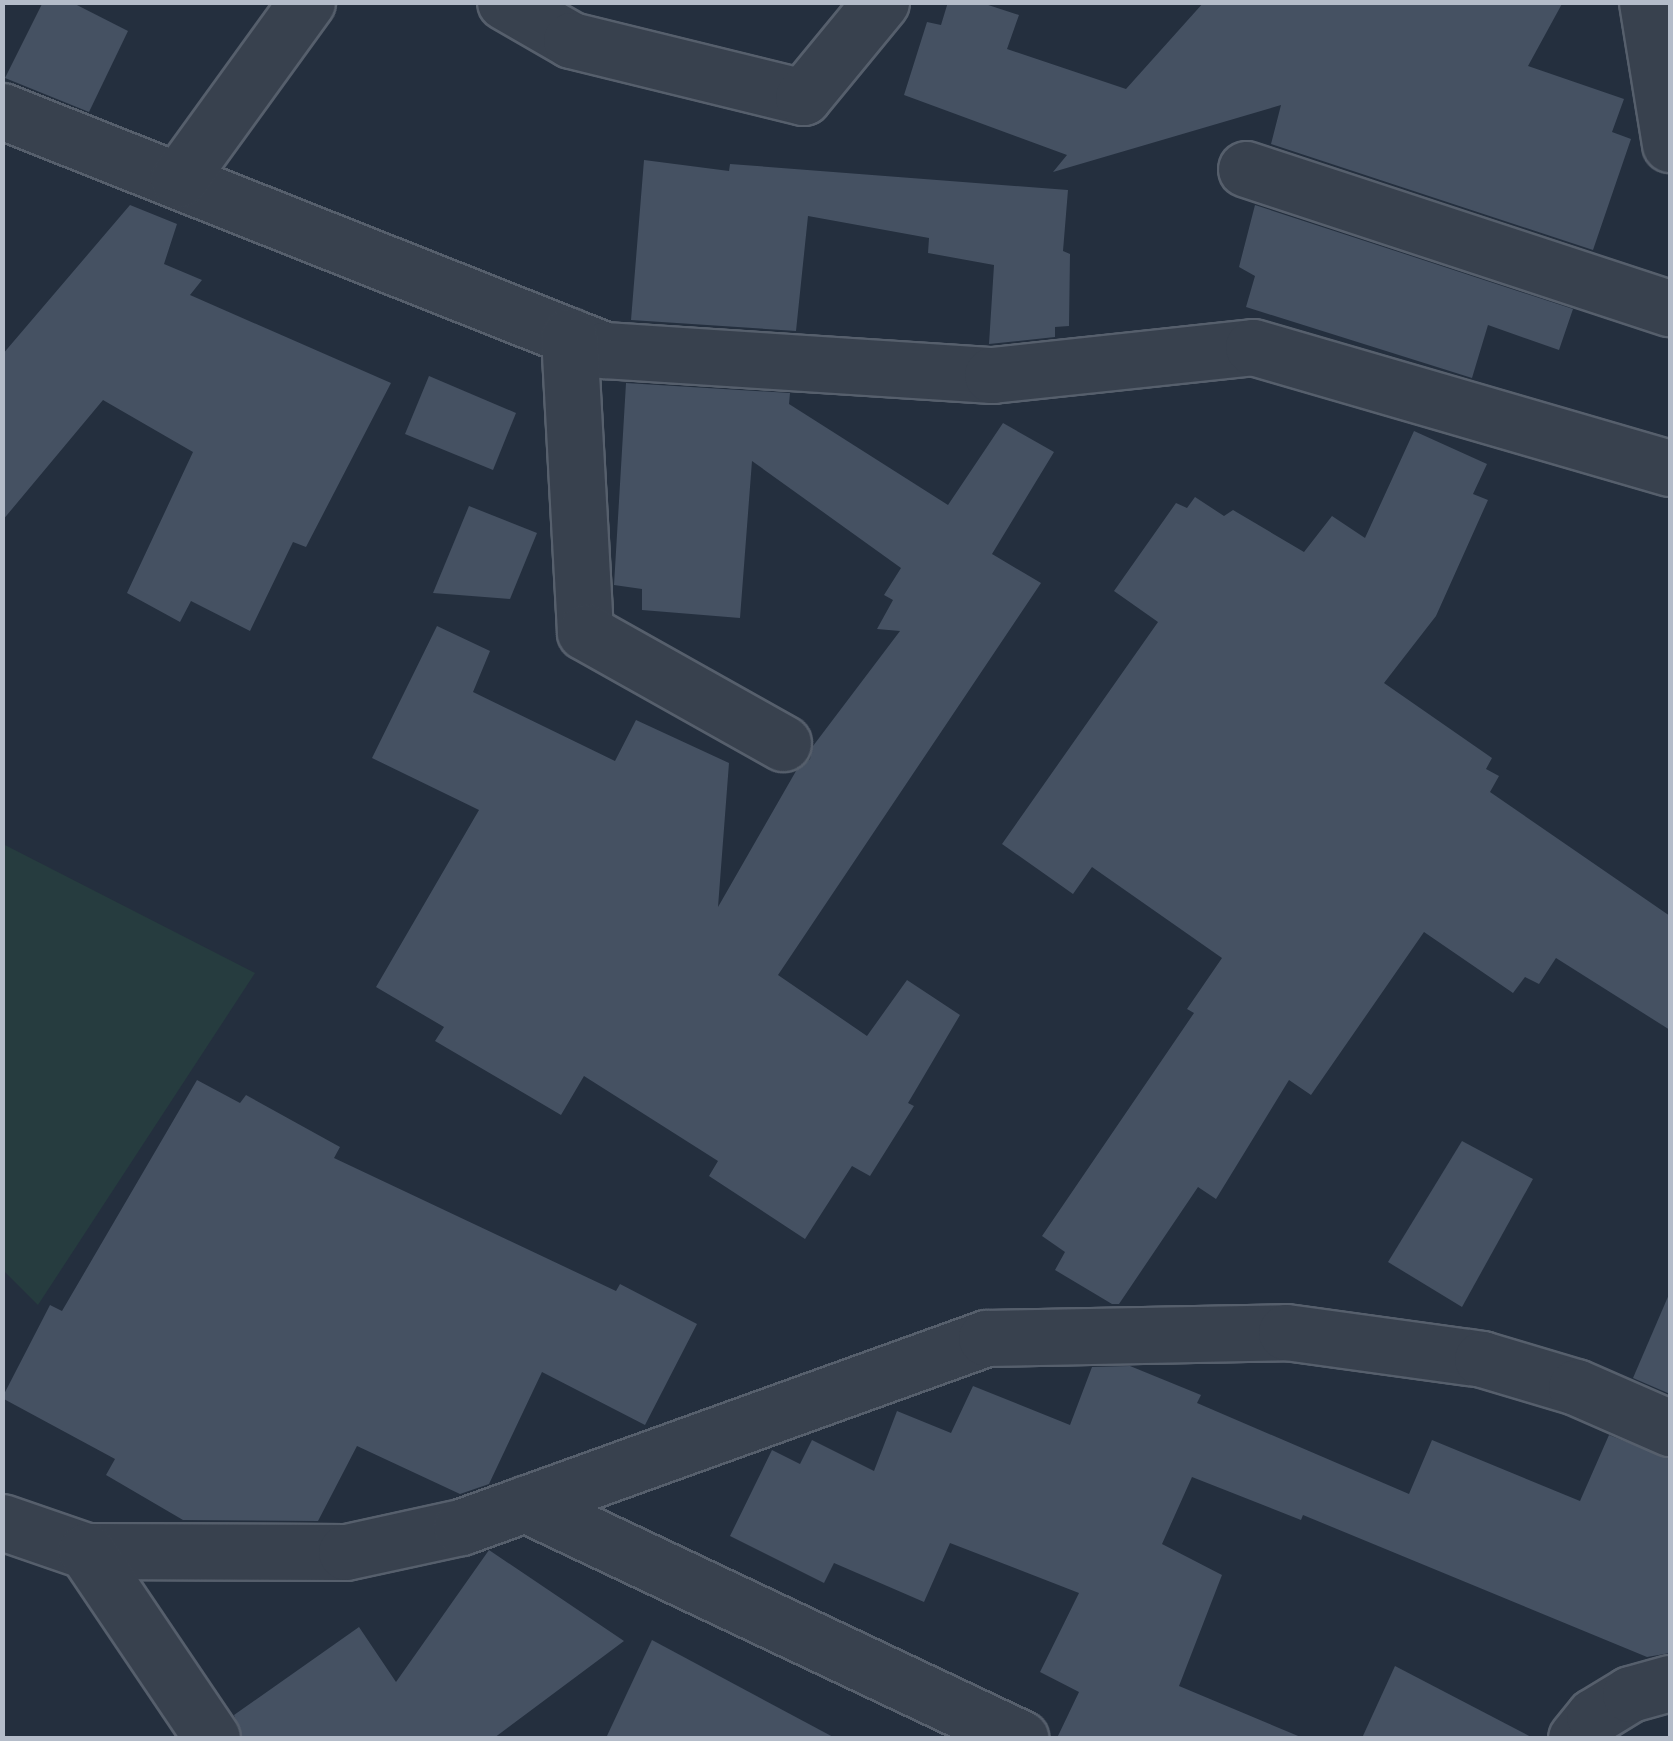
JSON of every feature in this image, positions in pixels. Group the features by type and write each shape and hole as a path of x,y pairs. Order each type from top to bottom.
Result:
{"street":[{"path":"178,180 307,2"},
{"path":"506,2 570,40 803,97 881,2"},
{"path":"1654,7 1670,144"},
{"path":"9,124 178,180 604,350 992,375 1253,347 1668,453"},
{"path":"1246,168 1670,308"},
{"path":"569,336 585,632 783,743"},
{"path":"2,1522 86,1551 346,1552 461,1527 986,1338 1286,1332 1482,1359 1576,1386 1670,1428"},
{"path":"525,1504 1020,1738"},
{"path":"86,1551 212,1738"},
{"path":"1576,1738 1594,1716 1630,1694 1670,1683"}],"green space":[{"path":"3,844 255,973 38,1305 3,1270"}],"building":[{"path":"43,2 71,2 128,31 89,112 5,78"},
{"path":"948,2 979,2 1019,15 1007,49 1126,89 1204,2 1563,2 1528,66 1624,99 1612,132 1631,139 1593,250 1271,144 1281,105 1053,172 1067,155 904,95 927,22 941,25"},
{"path":"644,160 729,171 730,164 1068,190 1063,251 1070,254 1069,326 1055,327 1055,337 989,344 994,265 928,253 929,238 808,216 796,331 631,320"},
{"path":"130,205 177,224 164,264 202,280 190,295 391,383 306,547 293,542 250,631 191,601 180,622 127,593 193,452 103,400 2,521 2,355"},
{"path":"1255,205 1573,309 1559,350 1488,325 1472,378 1246,307 1255,276 1239,267"},
{"path":"429,376 516,413 493,470 405,434"},
{"path":"626,383 790,393 789,404 948,505 1003,423 1054,452 992,554 1041,583 778,975 867,1036 907,980 960,1015 908,1103 914,1106 870,1176 852,1166 805,1239 709,1176 718,1161 584,1076 561,1115 435,1041 444,1027 376,987 479,810 372,758 437,626 490,651 473,692 615,761 636,720 729,763 718,907 796,771 810,759 813,746 900,631 877,629 893,600 884,595 901,568 752,461 740,618 642,610 642,589 614,585"},
{"path":"1414,431 1487,464 1473,494 1488,500 1436,616 1384,683 1492,758 1486,769 1499,776 1490,792 1670,916 1670,1030 1556,958 1539,984 1525,977 1513,993 1424,932 1311,1095 1289,1080 1216,1199 1198,1187 1119,1304 1112,1304 1055,1270 1065,1252 1042,1236 1194,1013 1187,1009 1222,958 1092,867 1073,894 1002,844 1158,622 1114,591 1176,503 1187,508 1195,497 1224,516 1233,510 1304,552 1332,516 1365,538"},
{"path":"469,506 537,533 510,599 433,593"},
{"path":"197,1080 240,1103 246,1095 340,1147 334,1158 616,1291 620,1284 697,1324 645,1425 542,1372 489,1484 460,1494 357,1446 318,1521 183,1520 106,1475 115,1459 2,1398 50,1305 62,1311"},
{"path":"1462,1141 1533,1179 1462,1307 1388,1262"},
{"path":"1670,1292 1670,1394 1633,1378"},
{"path":"1130,1366 1201,1395 1197,1403 1409,1494 1432,1440 1580,1501 1609,1435 1670,1459 1670,1653 1647,1657 1303,1515 1301,1520 1192,1477 1162,1544 1222,1575 1179,1686 1303,1738 1057,1738 1079,1692 1040,1672 1079,1593 950,1543 924,1602 834,1563 824,1583 730,1536 772,1450 800,1464 812,1440 874,1471 897,1411 951,1433 973,1386 1070,1425 1092,1367"},
{"path":"489,1550 624,1641 494,1738 243,1738 234,1715 359,1627 396,1682"},
{"path":"652,1640 835,1738 606,1738"},
{"path":"1395,1666 1533,1738 1362,1738"}]}
